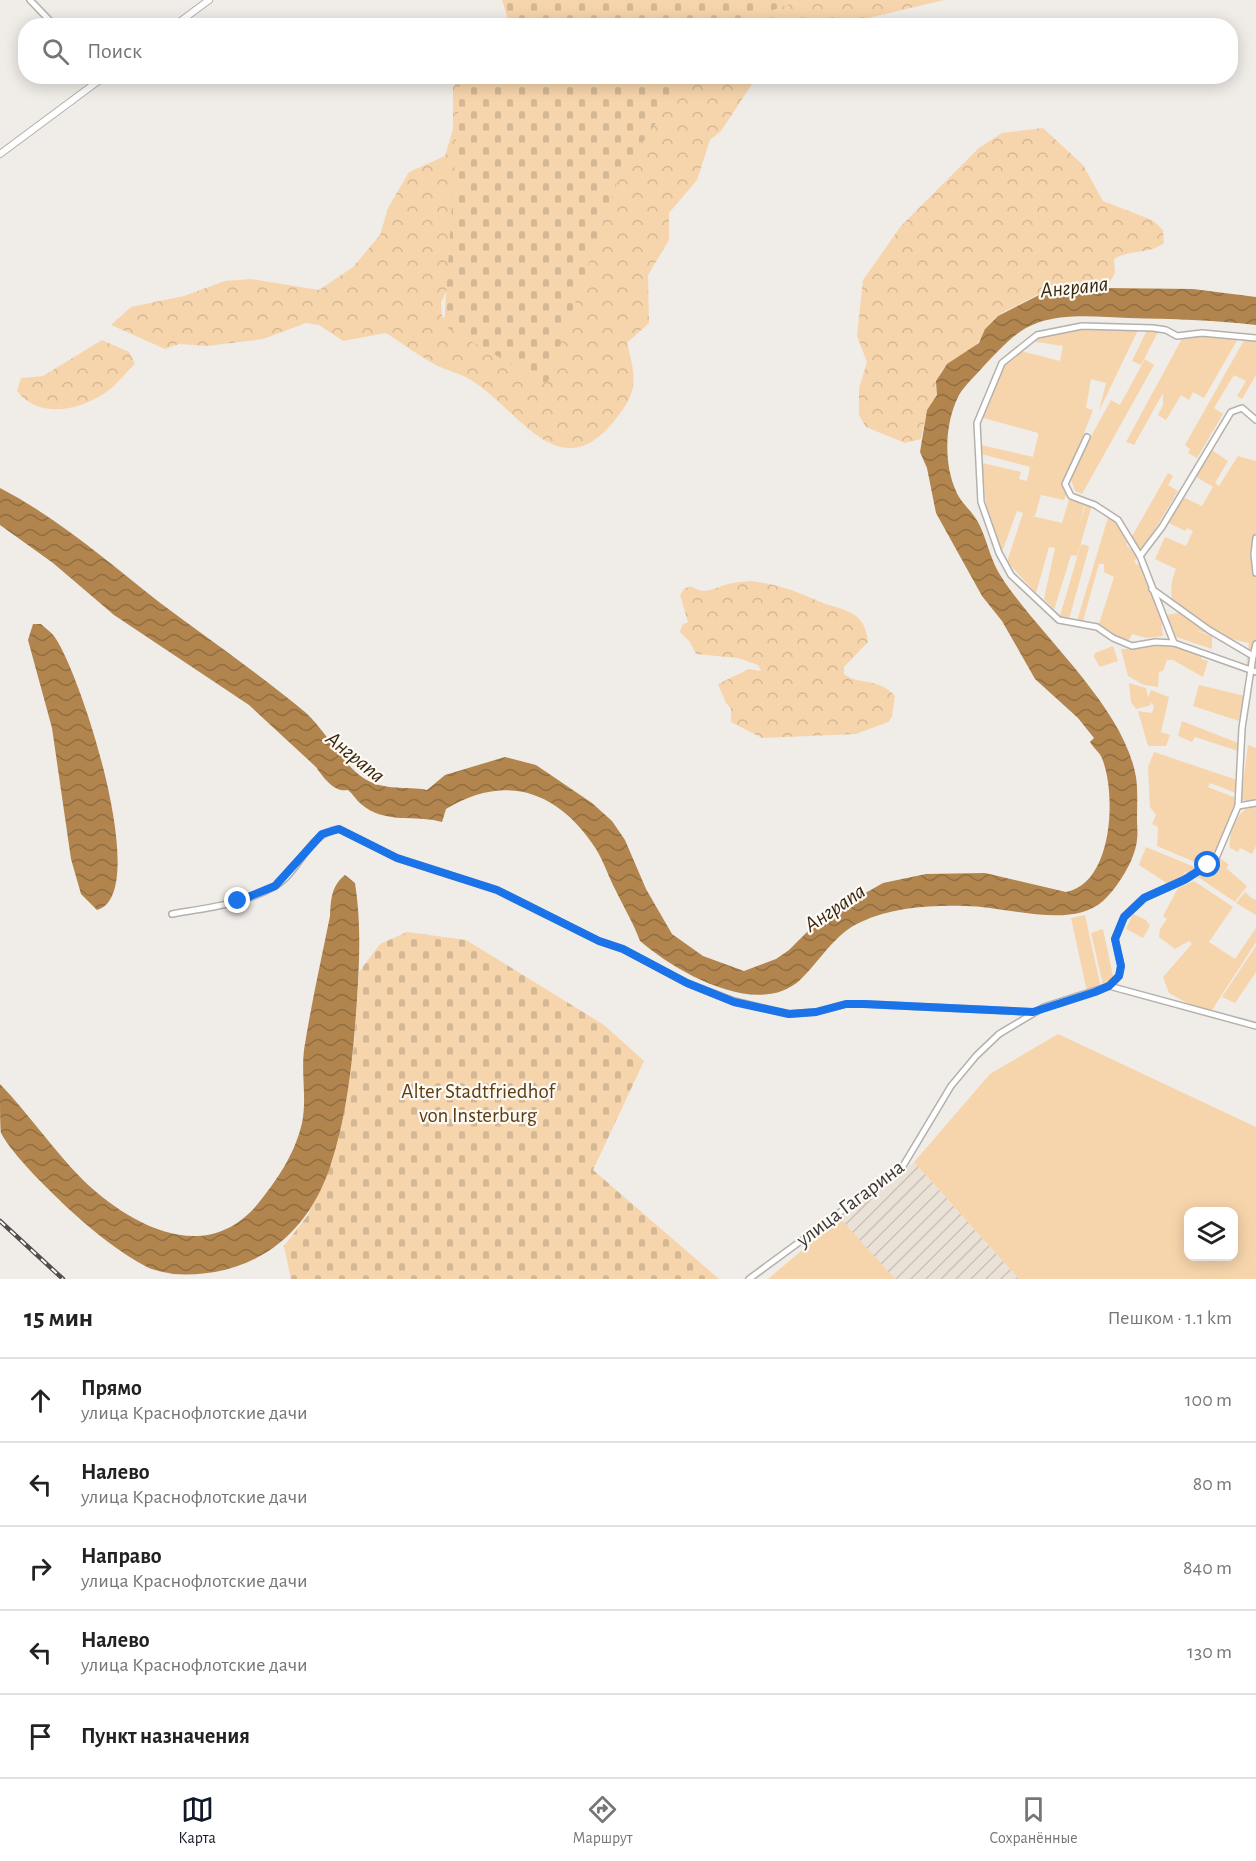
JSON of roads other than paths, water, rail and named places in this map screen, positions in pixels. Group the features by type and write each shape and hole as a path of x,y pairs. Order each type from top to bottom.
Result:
{"street":[{"path":"30,0 47,18"},
{"path":"185,18 209,0"},
{"path":"0,154 93,84"},
{"path":"1253,672 1174,643 1155,642 1132,646 1113,638 1097,627 1059,620 1011,575 992,535 981,501 977,423 1002,363 1037,335 1082,326 1153,328 1166,330 1177,336 1202,333 1256,338"},
{"path":"1140,556 1162,527 1231,412 1242,408 1256,420"},
{"path":"1087,437 1065,484 1071,496 1095,506 1118,520 1140,556 1174,643"},
{"path":"1256,538 1256,573"},
{"path":"1152,589 1209,630 1253,656"},
{"path":"172,914 238,901 275,886 322,834 339,829 397,858 497,890 599,941 623,949 687,983 734,1002 789,1014 816,1012 846,1004 1033,1012 1109,986 1119,976 1121,966 1115,939 1124,917 1144,898 1188,878 1216,858 1238,806 1242,728 1256,644"},
{"path":"1238,806 1256,803"},
{"path":"1109,986 1256,1026"},
{"name":"улица Гагарина","path":"750,1279 903,1166 962,1071 986,1046 1033,1012"}],"water":[{"name":"Анграпа","path":"1072,283 1094,284 1106,288 1193,289 1256,297 1256,325 1083,316 1048,320 1029,326 1007,342 959,395 948,430 949,468 952,480 958,496 980,526 998,572 1098,699 1128,751 1137,788 1137,837 1133,856 1120,881 1103,901 1090,910 1074,914 1037,914 981,907 939,906 899,910 873,917 843,933 800,980 783,991 762,995 740,993 718,987 674,966 655,953 640,941 602,859 581,829 566,814 530,794 511,790 490,792 468,798 446,809 442,822 390,817 370,810 348,790 338,789 329,783 316,767 249,705 114,615 53,563 0,525 0,488 42,513 102,556 305,712 349,766 373,783 388,787 427,790 445,775 505,757 536,765 592,803 612,821 625,840 646,889 672,934 703,956 744,971 776,959 789,950 820,919 883,883 926,874 985,873 1066,892 1082,885 1093,873 1102,856 1107,836 1109,795 1102,758 1090,742 1094,738 1078,718 1035,679 1002,621 982,596 936,513 927,468 920,452 927,410 937,395 936,381 947,364 979,343 985,329 998,316 1053,288"},
{"path":"33,624 41,624 53,634 66,657 94,734 106,780 115,826 118,866 112,895 97,910 81,894 71,859 52,728 28,640"},
{"path":"345,875 355,883 359,916 359,965 354,1034 340,1132 319,1194 305,1216 289,1234 271,1249 250,1261 201,1274 173,1274 147,1267 117,1248 80,1219 14,1152 1,1133 0,1084 83,1180 123,1211 145,1224 168,1232 191,1236 214,1234 236,1224 256,1206 271,1187 290,1157 299,1134 303,1114 303,1059 307,1033 333,894 340,879"}],"railway":[{"path":"0,1221 63,1279"}],"park label":[{"name":"Alter Stadtfriedhof von Insterburg","path":"478,1103"}]}
